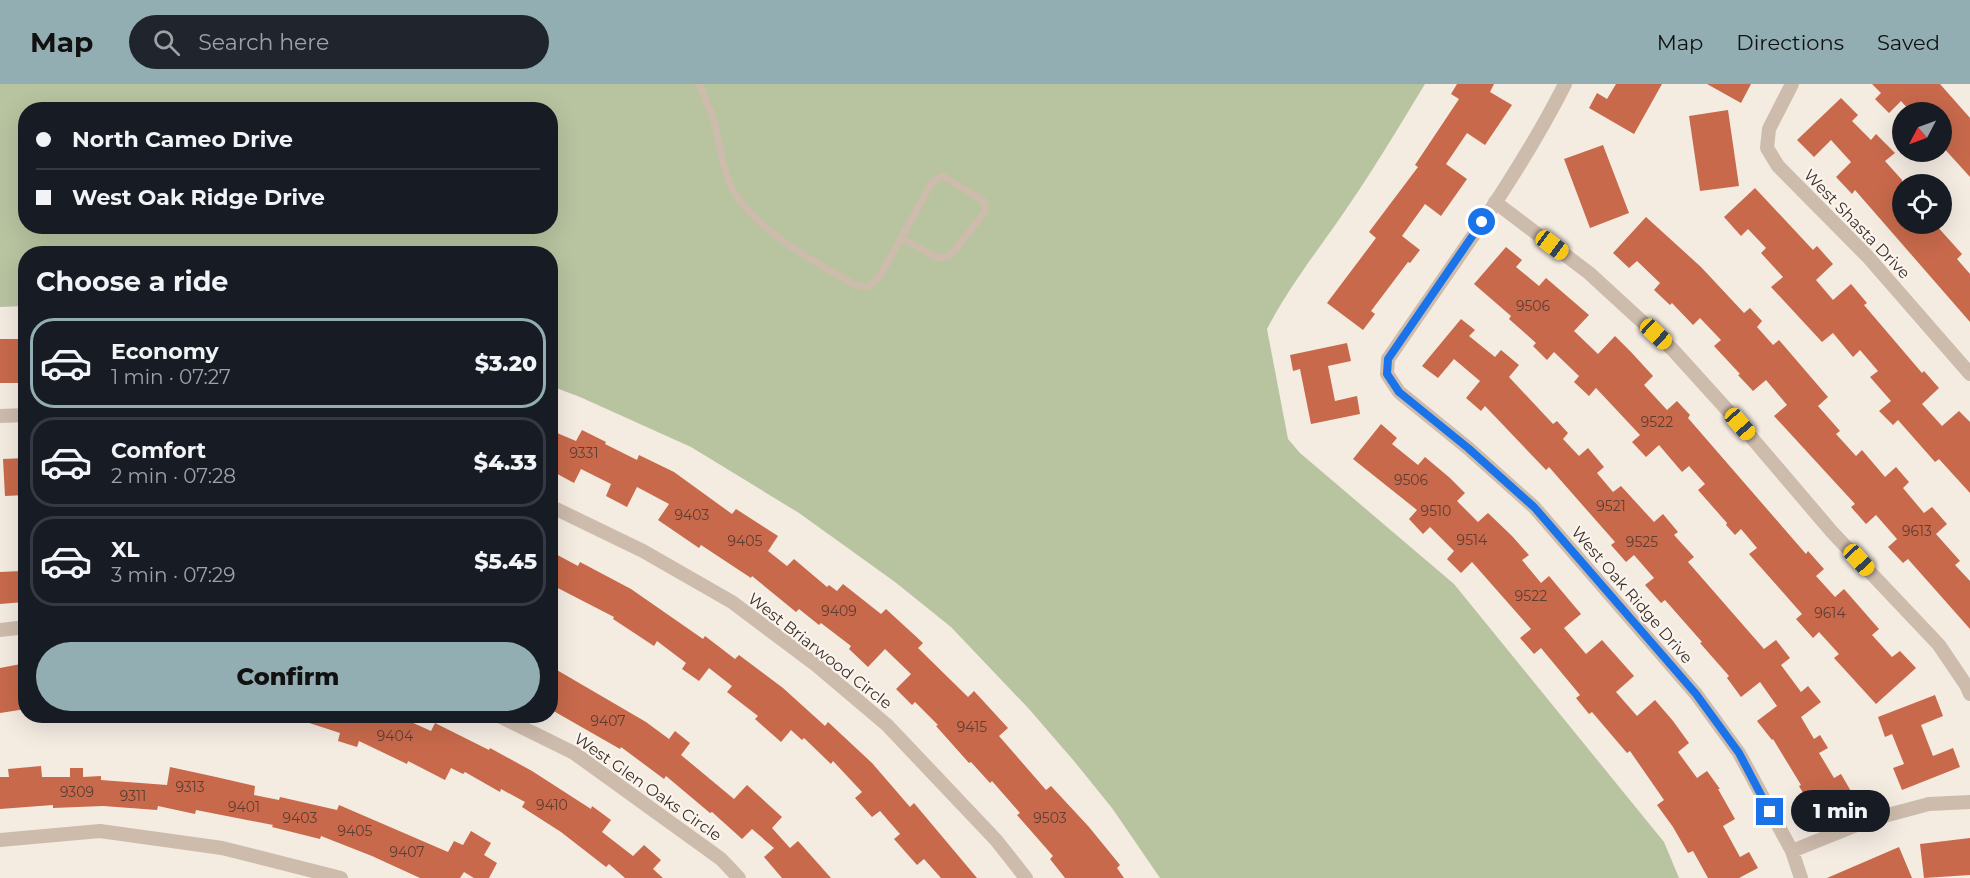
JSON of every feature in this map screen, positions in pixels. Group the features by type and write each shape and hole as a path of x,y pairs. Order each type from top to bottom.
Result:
{"street":[{"path":"1565,84 1549,115 1495,202 1589,273 1673,350 1832,532 1939,645 1970,694"},
{"name":"West Shasta Drive","path":"1792,84 1769,129 1767,148 1779,166 1868,257 1970,374"},
{"name":"West Oak Ridge Drive","path":"1495,202 1388,359 1387,374 1399,392 1468,448 1534,507 1696,694 1739,753 1792,851 1801,878"},
{"path":"0,416 18,415"},
{"name":"West Briarwood Circle","path":"558,510 643,551 732,602 816,665 887,725 996,840 1026,878"},
{"path":"0,630 18,628"},
{"name":"West Glen Oaks Circle","path":"513,723 574,753 721,859 739,878"},
{"path":"1792,851 1869,820 1929,804 1970,802"},
{"path":"0,840 100,831 222,848 341,878"}],"lane":[{"path":"699,84 713,119 723,161 734,192 750,213 777,236 855,285 868,287 880,276 901,238 932,182 943,176 985,202 985,212 950,256 938,258 901,238"}],"green space":[{"path":"0,84 1425,84 1372,170 1292,287 1267,329 1288,439 1300,453 1454,584 1664,842 1679,878 1160,878 1112,808 1074,761 1029,709 951,627 895,582 799,513 691,447 558,389 558,246 18,246 18,306 0,307"}],"building":[{"path":"1457,84 1494,84 1490,92 1512,105 1485,145 1467,133 1446,164 1467,179 1441,216 1425,204 1402,236 1420,250 1410,263 1408,262 1371,311 1375,314 1363,330 1327,303 1376,238 1369,232 1418,167 1415,165 1459,99 1451,94"},
{"path":"1616,84 1662,84 1634,134 1589,108 1597,93 1607,99"},
{"path":"1707,84 1751,84 1741,103"},
{"path":"1872,84 1940,84 1970,118 1970,177 1952,157 1952,102 1892,102 1892,110 1889,113 1875,99 1881,93"},
{"path":"1841,98 1858,115 1852,121 1871,140 1876,134 1892,150 1892,155 1885,161 1897,174 1892,174 1892,232 1855,190 1852,194 1836,177 1851,162 1831,140 1814,157 1797,140"},
{"path":"1728,110 1739,186 1700,191 1689,116"},
{"path":"1603,145 1629,213 1590,228 1564,159"},
{"path":"1755,188 1813,250 1817,246 1833,264 1816,280 1833,300 1851,284 1867,303 1864,305 1922,373 1924,371 1939,388 1922,404 1942,426 1959,411 1970,422 1970,493 1939,459 1935,462 1898,420 1893,425 1879,411 1891,401 1870,377 1878,371 1860,350 1853,357 1833,333 1822,342 1771,287 1783,277 1761,253 1766,248 1748,229 1741,236 1724,217"},
{"path":"1646,217 1701,267 1744,313 1750,308 1762,321 1757,327 1773,345 1779,340 1828,397 1818,406 1840,431 1836,434 1856,456 1862,450 1885,477 1896,467 1909,482 1903,488 1924,513 1932,507 1947,524 1936,534 1960,561 1955,565 1970,581 1970,629 1908,559 1903,563 1888,547 1897,539 1876,515 1866,524 1851,507 1855,504 1774,416 1787,405 1766,380 1753,391 1714,346 1721,340 1700,318 1693,325 1672,303 1670,305 1654,290 1660,283 1637,261 1629,268 1613,253"},
{"path":"1893,234 1944,234 1962,254 1957,259 1970,274 1970,322"},
{"path":"1506,247 1522,260 1516,267 1539,286 1546,278 1589,315 1574,331 1598,354 1615,336 1631,352 1653,376 1644,385 1667,410 1677,401 1690,415 1688,418 1806,554 1808,551 1824,569 1816,576 1835,597 1844,589 1879,629 1872,635 1892,657 1900,651 1916,668 1876,704 1834,658 1839,654 1819,632 1813,638 1796,619 1802,614 1749,554 1757,548 1741,529 1735,535 1726,525 1727,523 1698,490 1705,484 1689,466 1682,472 1659,445 1646,457 1632,442 1640,435 1596,388 1589,396 1574,382 1579,376 1554,352 1547,360 1533,346 1536,343 1509,319 1511,316 1474,284"},
{"path":"1461,319 1475,330 1469,336 1495,357 1501,350 1519,365 1509,377 1553,424 1557,421 1568,433 1563,439 1579,456 1588,448 1604,467 1597,473 1613,492 1621,486 1654,522 1663,514 1678,532 1674,535 1694,557 1688,562 1764,649 1776,640 1790,658 1781,665 1801,692 1808,686 1821,702 1801,717 1814,739 1820,735 1828,748 1819,753 1834,778 1841,774 1852,793 1816,815 1773,739 1757,721 1777,706 1760,682 1741,697 1727,678 1729,676 1700,643 1702,642 1665,600 1661,603 1645,585 1654,578 1634,555 1626,562 1611,545 1615,542 1549,467 1546,470 1485,406 1481,411 1466,398 1480,381 1454,359 1438,378 1422,366"},
{"path":"0,339 18,339 18,383 0,383"},
{"path":"1347,343 1351,361 1328,366 1335,401 1357,396 1360,414 1311,424 1300,369 1293,371 1290,355"},
{"path":"1381,424 1397,438 1392,444 1418,465 1425,457 1465,493 1457,501 1478,522 1488,513 1512,536 1529,555 1522,560 1541,583 1549,576 1581,614 1564,628 1586,654 1602,640 1634,676 1616,692 1637,716 1655,700 1673,721 1689,743 1678,752 1697,778 1707,771 1720,789 1718,789 1735,819 1723,826 1740,857 1749,852 1758,868 1739,878 1708,878 1693,851 1688,853 1657,805 1664,800 1630,751 1627,753 1592,712 1589,714 1576,698 1580,695 1541,648 1534,654 1520,638 1531,629 1472,562 1461,573 1447,559 1454,551 1430,527 1423,534 1409,519 1417,510 1353,459"},
{"path":"582,430 637,460 639,455 674,472 732,514 736,509 778,536 768,551 787,566 794,559 827,587 829,585 837,591 843,584 881,614 886,609 923,643 918,648 968,697 974,691 1008,728 999,736 1046,790 1051,786 1089,827 1120,865 1117,868 1124,878 1065,878 1050,859 1053,856 1017,815 1020,813 992,781 990,783 971,762 969,763 936,726 938,725 915,702 912,705 896,689 911,674 885,649 868,667 849,649 851,646 821,623 819,625 799,609 796,612 752,576 751,578 701,545 699,548 658,520 669,504 637,487 627,507 606,496 611,484 581,469 574,483 558,474 558,433 576,441"},
{"path":"18,458 18,495 5,496 3,459"},
{"path":"558,555 578,566 580,562 631,589 703,639 705,636 735,659 739,655 783,688 825,726 828,722 872,763 910,807 914,803 977,878 941,878 924,859 917,865 894,839 900,834 880,811 872,817 855,798 862,792 833,761 831,764 804,738 802,740 791,730 781,742 755,719 758,716 727,692 732,686 709,668 699,681 682,669 686,663 657,641 654,646 613,619 614,617 558,588"},
{"path":"18,571 18,602 0,604 0,572"},
{"path":"18,665 18,710 0,713 0,668"},
{"path":"558,671 646,722 669,739 675,731 690,743 681,755 734,799 747,785 782,817 772,828 790,848 798,841 831,878 782,878 764,857 774,848 752,829 742,839 666,776 664,779 621,747 620,749 558,714"},
{"path":"1935,695 1943,716 1921,725 1933,756 1953,748 1960,767 1902,790 1893,768 1904,764 1892,734 1885,737 1878,717"},
{"path":"309,723 413,723 431,731 435,723 489,750 490,748 532,771 591,809 592,806 611,820 602,832 633,856 644,845 661,860 653,869 663,878 625,878 609,864 606,867 561,832 522,807 525,802 501,789 500,792 465,772 463,774 451,768 445,780 408,761 407,764 359,741 357,747 338,741 340,733"},
{"path":"41,766 42,777 70,777 70,768 83,768 83,777 101,776 101,780 167,785 170,767 255,786 254,795 279,800 280,797 337,810 339,805 448,852 454,841 463,845 471,831 491,843 484,855 497,863 489,878 474,878 464,872 460,878 420,878 321,836 320,839 272,827 273,825 196,810 195,814 158,806 157,810 103,806 53,808 53,805 0,809 0,777 9,777 8,769"},
{"path":"1970,838 1970,875 1924,878 1920,844"},
{"path":"1899,847 1912,878 1827,878"}],"route":[{"path":"1482,222 1388,359 1387,374 1399,392 1468,448 1534,507 1696,694 1739,753 1770,812"}]}
